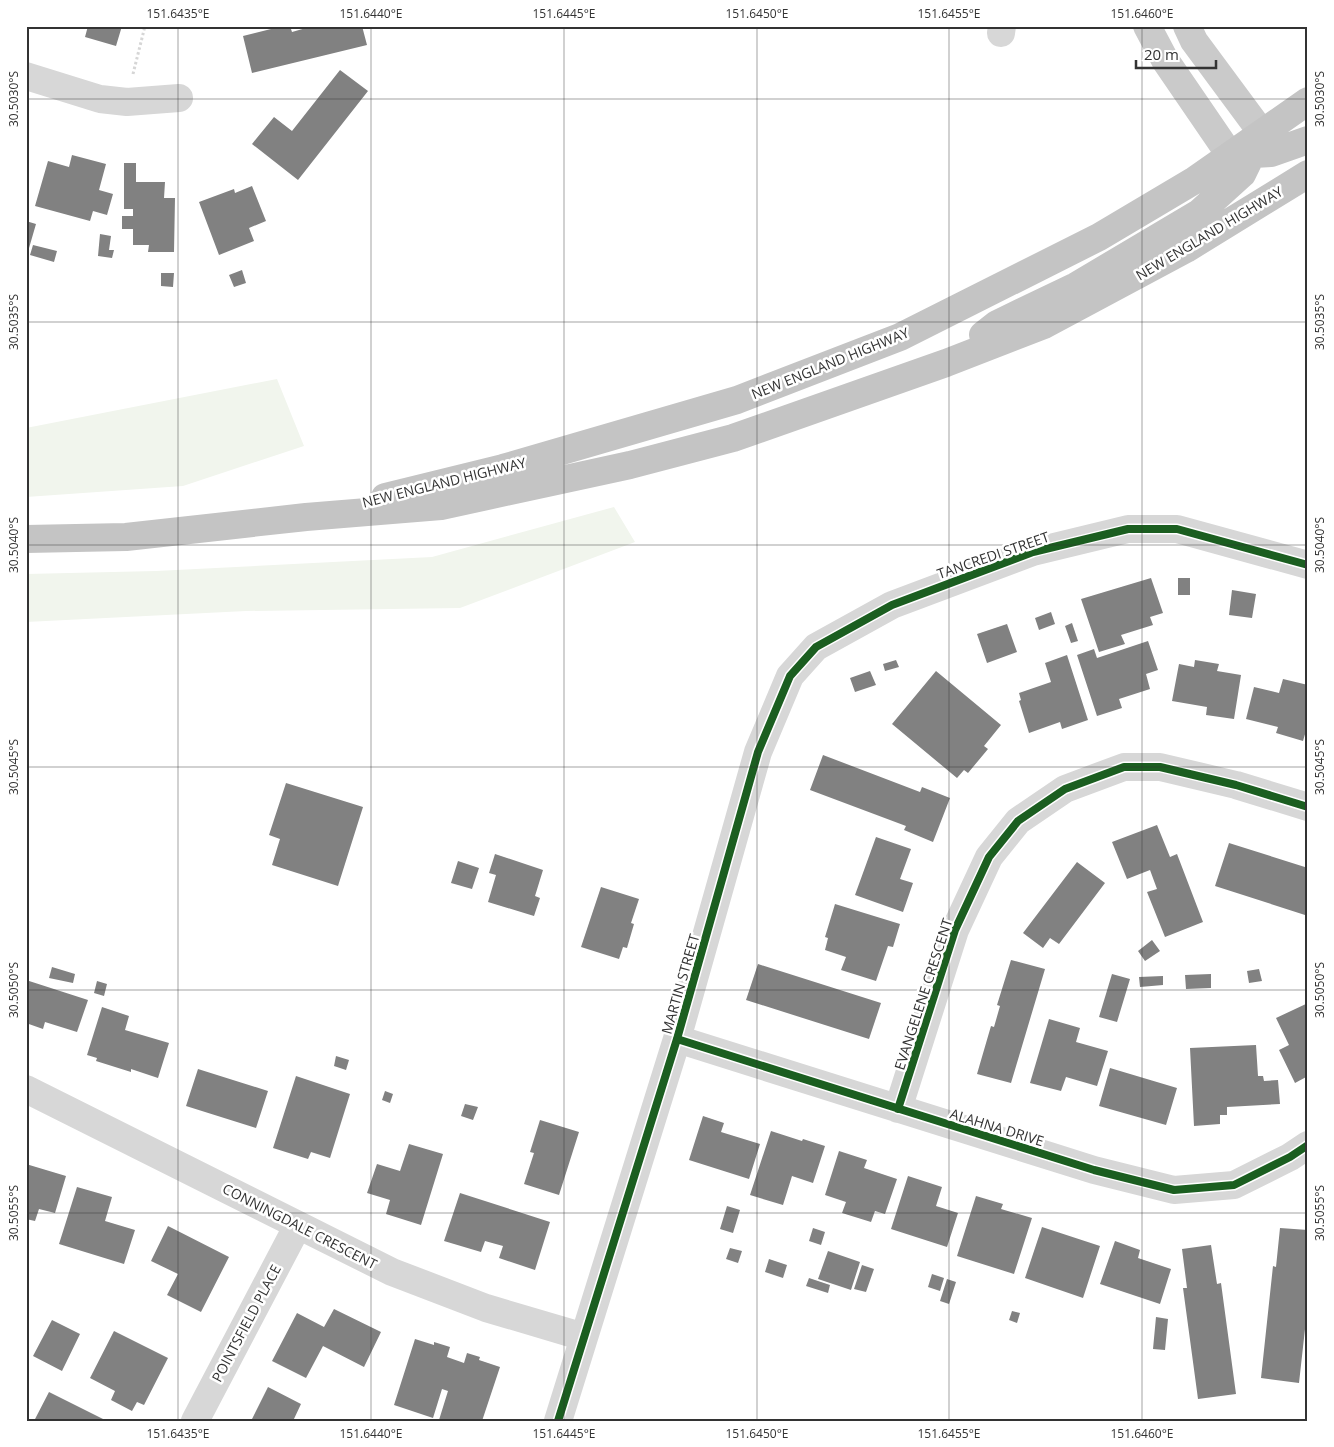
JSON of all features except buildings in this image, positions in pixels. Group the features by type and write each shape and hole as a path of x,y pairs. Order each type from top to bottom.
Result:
{"highway":[{"name":"NEW ENGLAND HIGHWAY","path":"306,517 503,468 737,400 891,340 1099,237 1248,147 1308,101"},
{"path":"946,363 996,324 1076,286 1199,213 1242,174 1248,147 1271,153 1308,140"},
{"name":"NEW ENGLAND HIGHWAY","path":"26,539 126,537 306,517 440,506 630,465 733,438 946,363 1052,320 1186,249 1308,174"}],"main road":[{"path":"1147,26 1165,60 1248,147"},
{"path":"1187,26 1248,147"}],"street":[{"path":"26,76 100,99 127,102 179,98"},
{"name":"TANCREDI STREET","path":"892,605 1033,552 1128,529 1177,530 1308,565"},
{"name":"MARTIN STREET","path":"558,1421 677,1039 758,752 790,676 816,648 892,605"},
{"name":"EVANGELENE CRESCENT","path":"898,1109 955,930 989,857 1018,821 1065,789 1124,767 1160,767 1236,785 1308,807"},
{"name":"ALAHNA DRIVE","path":"677,1039 1094,1170 1174,1190 1234,1185 1290,1157 1308,1145"},
{"name":"CONNINGDALE CRESCENT","path":"26,1089 392,1272 486,1308 584,1337"},
{"name":"POINTSFIELD PLACE","path":"195,1421 298,1226"}],"path":[{"path":"131,83 145,26"}],"shaded area":[{"path":"277,379 304,446 183,486 26,497 26,428"},
{"path":"614,507 635,542 460,608 246,611 26,622 26,574 156,571 432,557"}],"cycle path":[{"path":"558,1421 677,1039 758,752 790,676 816,647 892,605 1033,552 1128,529 1177,529 1308,565"},
{"path":"898,1109 955,930 989,857 1018,821 1065,789 1124,767 1160,767 1236,785 1308,807"},
{"path":"677,1039 1094,1170 1174,1190 1234,1185 1290,1157 1308,1145"}]}
